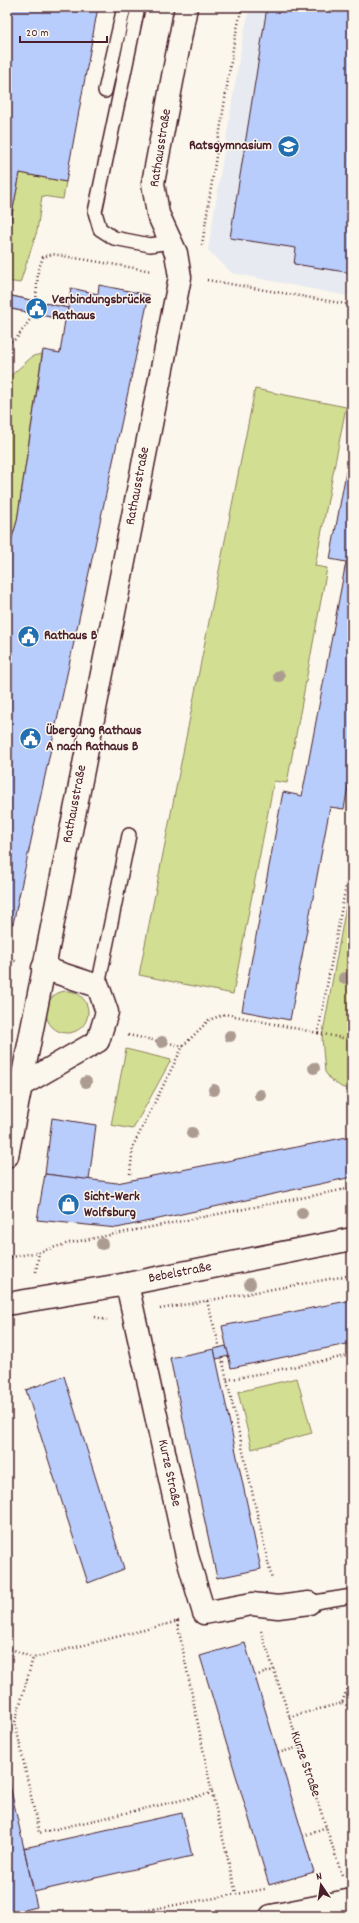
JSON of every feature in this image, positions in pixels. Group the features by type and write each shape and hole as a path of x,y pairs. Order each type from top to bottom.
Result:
{"street":[{"name":"Rathausstraße","path":"7,1156 180,277 177,259 158,214 153,183 186,7"},
{"path":"20,1086 98,1041 107,1012 98,986 43,968"},
{"name":"Bebelstraße","path":"7,1304 127,1284 352,1239"},
{"name":"Kurze Straße","path":"127,1284 188,1556 204,1613"},
{"path":"204,1613 252,1604 278,1607 309,1603"},
{"path":"271,1916 352,1900"}],"lane":[{"path":"105,91 124,7"},
{"path":"138,7 95,212 100,229 114,238 150,245 170,242"},
{"path":"98,986 129,835"},
{"path":"309,1603 352,1596"}],"path":[{"path":"202,247 234,42 242,7"},
{"path":"36,301 38,271 43,257 52,254 180,277 352,305"},
{"path":"7,343 16,339 34,314"},
{"path":"318,1033 352,854"},
{"path":"130,1174 133,1146 183,1046 209,1020 224,1014 352,1040"},
{"path":"102,1028 183,1046"},
{"path":"7,1258 39,1252 69,1243 352,1188"},
{"path":"33,1300 39,1252"},
{"path":"92,1317 106,1319 352,1275"},
{"path":"208,1301 220,1348"},
{"path":"106,1319 108,1327"},
{"path":"227,1380 352,1355"},
{"path":"222,1358 278,1607"},
{"name":"Kurze Straße","path":"252,1604 343,1878"},
{"path":"7,1647 33,1658 177,1622 204,1613"},
{"path":"114,1916 236,1893 212,1793 175,1614"},
{"path":"33,1658 15,1722 39,1833 212,1793"},
{"path":"255,1676 273,1670"},
{"path":"342,1703 352,1675"},
{"path":"289,1717 342,1703 352,1708"},
{"path":"278,1754 299,1747"},
{"path":"303,1836 326,1827"}],"shaded area":[{"name":"Ratsgymnasium","path":"250,7 352,7 352,297 232,273 208,250 242,41"}],"green space":[{"path":"20,173 66,182 63,199 42,196 37,231 20,283 7,281 7,240"},
{"path":"42,354 17,521 7,555 7,379 33,356"},
{"path":"255,389 346,407 315,566 327,568 287,783 274,781 233,994 139,975"},
{"path":"352,873 352,1087 343,1088 331,1080 325,1072 322,1038"},
{"path":"67,991 82,997 88,1012 82,1027 67,1033 52,1027 46,1012 52,997"},
{"path":"126,1049 171,1060 133,1129 111,1125"},
{"path":"297,1378 312,1433 252,1449 238,1392"}],"building":[{"path":"7,7 98,7 66,182 20,173 7,240"},
{"name":"Ratsgymnasium","path":"267,7 352,7 352,273 294,264 296,248 230,238"},
{"name":"Übergang Rathaus A nach Rathaus B","path":"99,285 149,295 13,924 7,923 7,555 17,521 43,350 60,353 65,320 7,308 7,295 68,308 71,288 98,294"},
{"name":"Verbindungsbrücke Rathaus","path":"7,295 68,308 65,320 7,308"},
{"path":"352,440 352,764 344,809 330,807 290,1020 242,1011 283,792 302,796 346,562 330,559"},
{"path":"52,1118 96,1125 89,1180 45,1174"},
{"path":"352,1136 352,1177 117,1228 37,1220 45,1174 117,1183"},
{"path":"352,1300 352,1343 231,1368 222,1326"},
{"path":"226,1346 229,1356 216,1359 214,1349"},
{"path":"214,1349 261,1569 217,1578 170,1358"},
{"path":"64,1376 124,1569 88,1583 26,1390"},
{"path":"245,1643 314,1872 269,1885 200,1656"},
{"path":"7,1772 37,1907 7,1914"},
{"path":"182,1813 192,1856 34,1892 24,1848"}],"place":[{"name":"Ratsgymnasium","path":"288,146"},
{"name":"Verbindungsbrücke Rathaus","path":"37,308"},
{"name":"Rathaus B","path":"28,636"},
{"name":"Übergang Rathaus A nach Rathaus B","path":"30,739"},
{"name":"Sicht-Werk Wolfsburg","path":"69,1205"}]}
